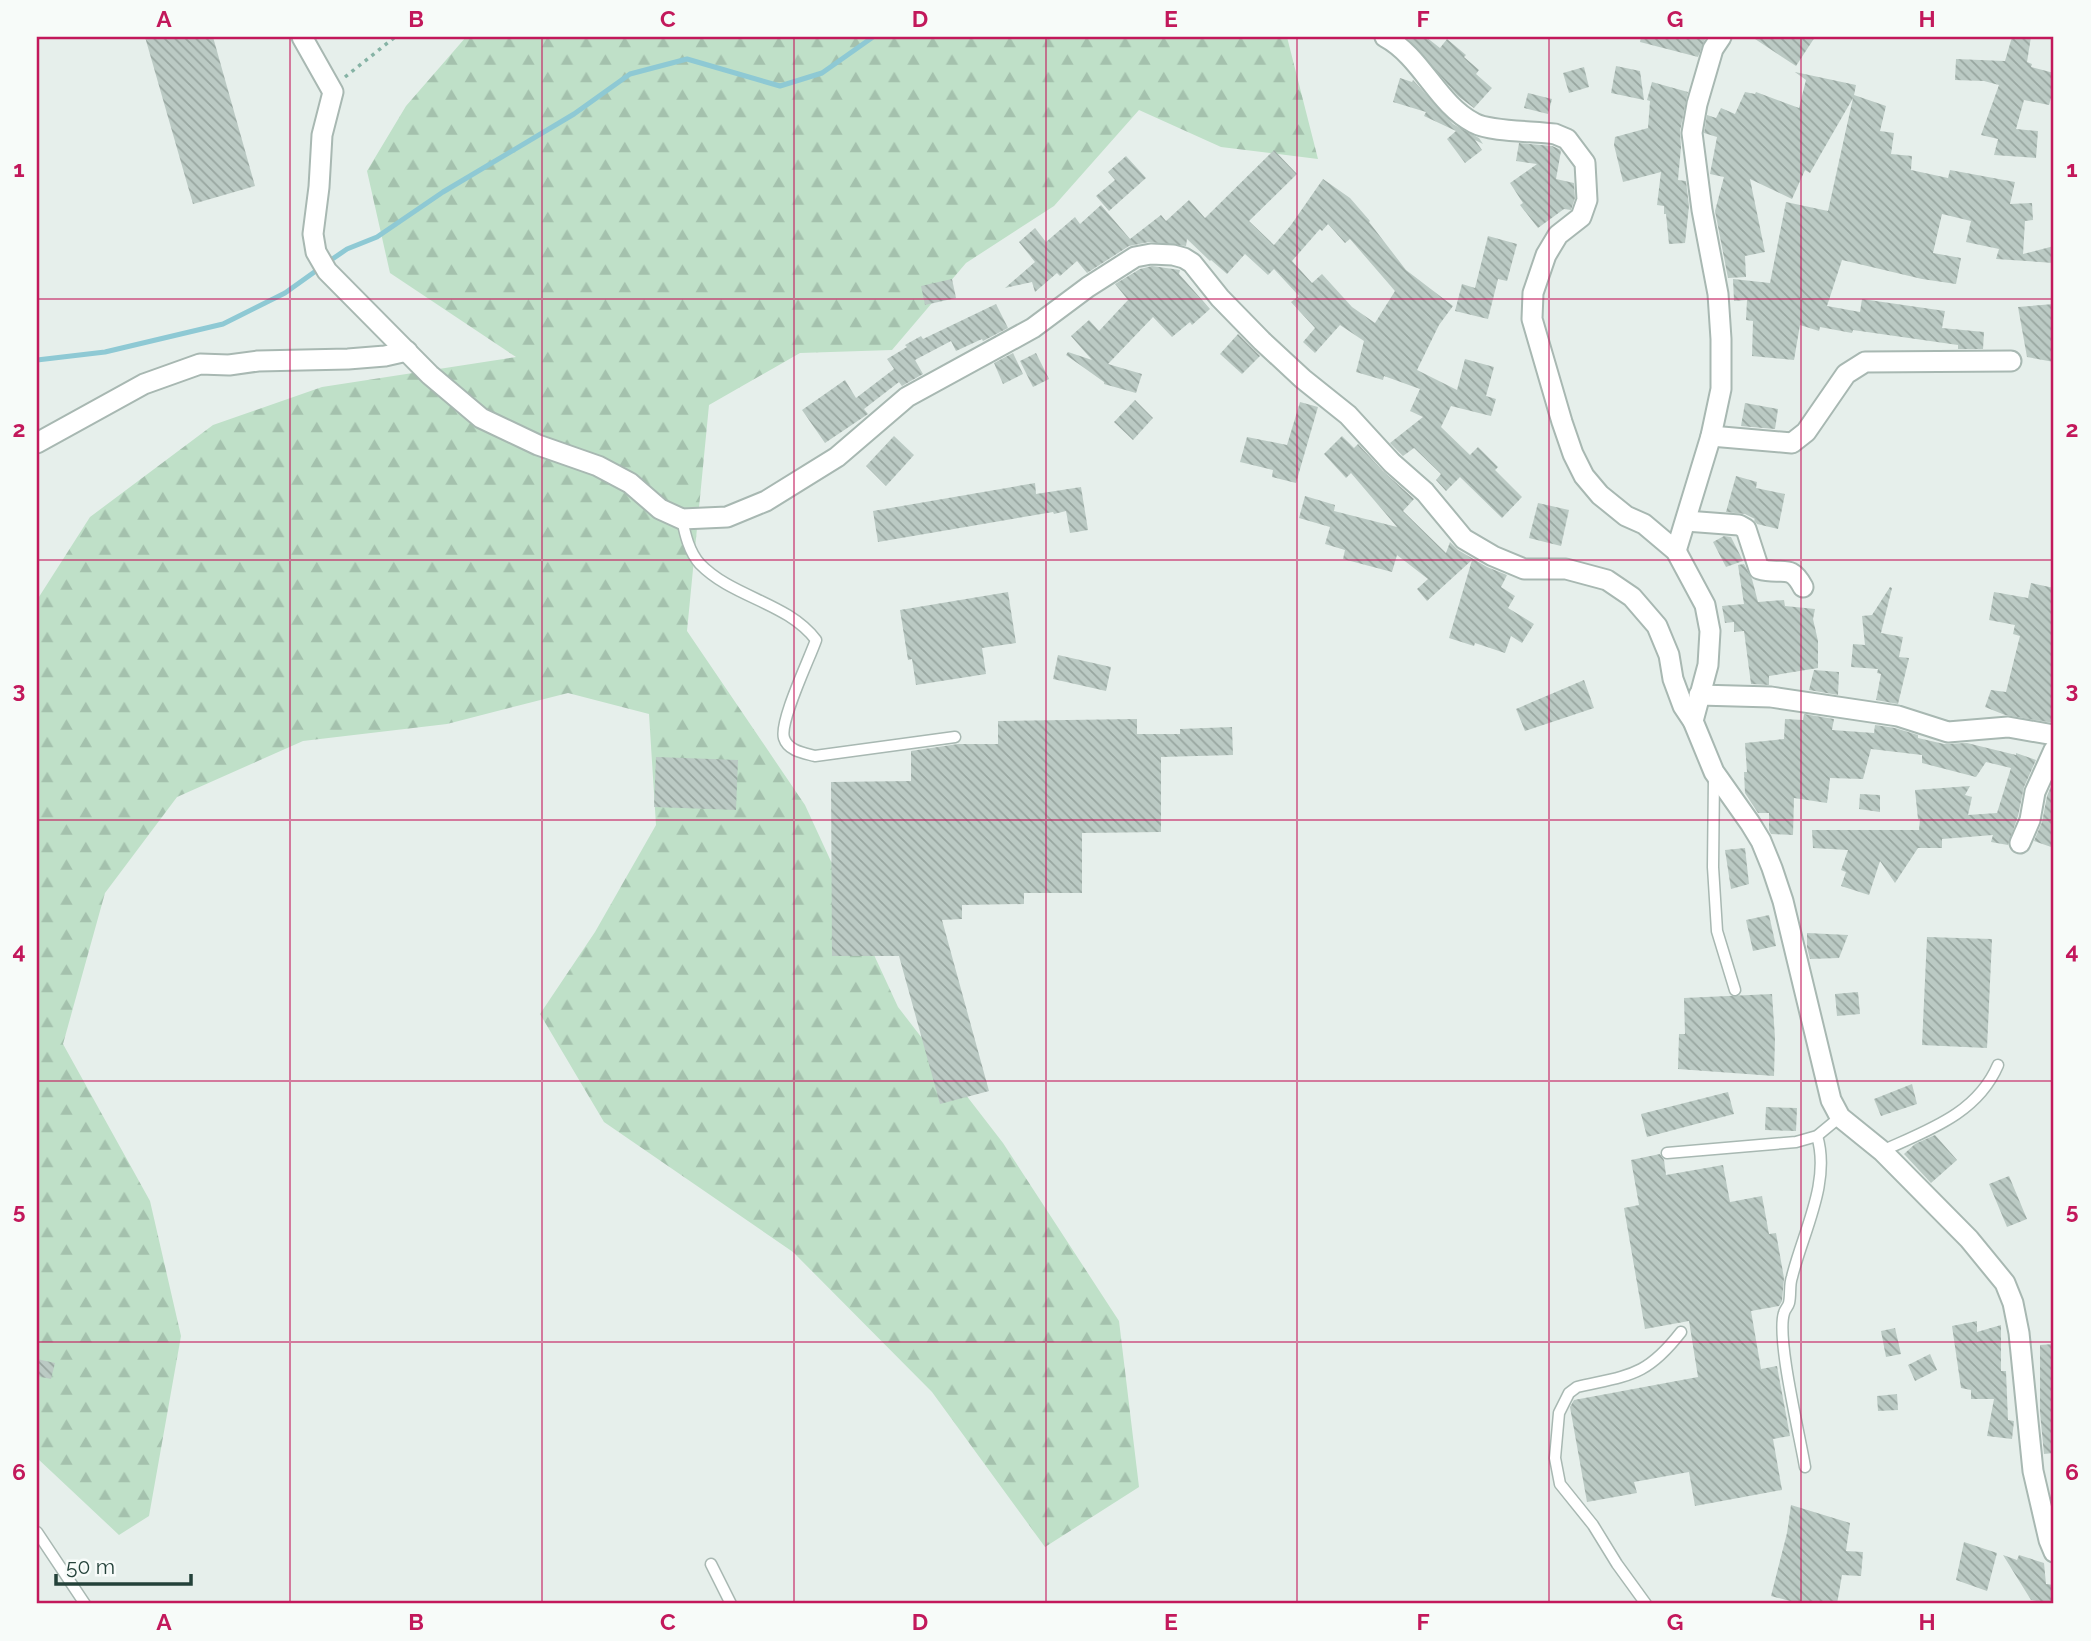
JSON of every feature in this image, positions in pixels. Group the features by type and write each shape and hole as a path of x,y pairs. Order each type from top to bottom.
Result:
{"street":[{"path":"302,37 333,92 322,135 313,234 316,251 327,271 430,375 481,418 538,445 598,466 630,483 660,509 682,519 727,517 766,501 837,457 907,397 1033,328 1088,287 1135,257 1151,254 1173,255 1192,263 1220,298 1262,341 1348,415 1392,463 1425,492 1464,539 1493,556 1524,569 1566,569 1607,580 1632,597 1657,626 1669,655 1683,706 1693,721 1714,772 1761,841 1772,868 1796,956 1827,1091 1840,1117 1882,1151 1969,1239 2005,1283 2013,1303 2019,1334 2032,1463 2054,1552"},
{"path":"1385,37 1395,42 1457,111 1476,125 1555,134 1567,139 1585,163 1587,200 1581,217 1558,235 1546,255 1533,293 1532,318 1562,422 1584,476 1600,495 1626,516 1644,524 1676,551 1705,605 1710,631 1708,665 1693,721"},
{"path":"1676,551 1711,436 1721,389 1718,294 1702,210 1692,133 1697,104 1713,49 1721,37"},
{"path":"37,443 145,384 200,364 348,359 407,351"},
{"path":"1711,436 1793,443 1807,432 1846,374 1866,362 2011,361"},
{"path":"1686,521 1739,525 1746,529 1759,569 1793,572 1803,587"},
{"path":"1699,695 1771,697 1898,716 1948,732 2008,727 2054,735"},
{"path":"2020,843 2030,820 2035,792 2054,750"}],"lane":[{"path":"682,519 687,542 698,562 721,582 805,626 816,640 806,670 784,718 784,738 793,750 815,756 955,737"},
{"path":"1714,772 1713,867 1717,931 1735,990"},
{"path":"1882,1151 1951,1120 1981,1094 1998,1065"},
{"path":"1667,1153 1796,1142 1817,1136 1840,1117"},
{"path":"1805,1466 1783,1339 1784,1313 1789,1304 1791,1279 1815,1200 1821,1168 1821,1150 1817,1136"},
{"path":"1646,1604 1617,1564 1594,1525 1560,1484 1555,1458 1559,1413 1569,1393 1577,1387 1637,1373 1665,1352 1681,1332"},
{"path":"37,1532 85,1604"},
{"path":"711,1564 731,1604"}],"path":[{"path":"333,92 346,75 395,37"}],"green space":[{"path":"466,37 1287,37 1318,159 1221,147 1139,110 1054,206 966,263 892,350 800,353 709,405 687,631 805,805 898,1007 1003,1143 1119,1321 1139,1487 1045,1547 932,1392 793,1252 604,1122 540,1014 595,932 656,825 649,714 568,693 447,724 303,741 177,797 105,893 63,1044 150,1201 181,1336 149,1516 119,1535 37,1458 37,600 90,517 213,425 322,387 516,357 390,273 367,171 406,106"}],"building":[{"path":"145,37 213,37 255,186 193,204"},
{"path":"1406,37 1426,37 1440,48 1447,39 1466,55 1464,57 1479,70 1476,74 1492,88 1474,108 1458,96"},
{"path":"1641,37 1706,37 1698,57 1640,42"},
{"path":"1752,37 1815,37 1796,66"},
{"path":"2012,37 2031,37 2027,62 2032,64 2031,67 2054,73 2054,87 2049,105 2024,100 2016,129 2038,131 2036,158 1994,155 1998,139 1981,135 1999,85 1984,81 1955,80 1956,59 2005,61"},
{"path":"1616,66 1640,71 1644,100 1611,93"},
{"path":"1584,67 1589,87 1569,93 1563,73"},
{"path":"1795,72 1856,85 1854,95 1886,106 1880,131 1894,133 1891,154 1912,156 1911,170 1948,178 1950,170 2015,182 2010,204 2032,203 2033,220 2025,221 2023,254 2054,246 2054,263 1996,259 1999,249 1966,242 1971,221 1942,214 1933,253 1961,258 1956,284 1922,279 1842,260 1827,306 1860,312 1862,299 1945,311 1942,328 1984,332 1983,349 1958,349 1958,345 1853,330 1852,333 1820,327 1819,331 1800,325 1794,360 1752,356 1753,321 1746,320 1747,300 1734,301 1733,279 1770,283 1786,202 1828,211 1853,98 1810,173 1805,170 1792,199 1750,179 1765,252 1745,256 1746,277 1728,278 1715,211 1724,177 1710,174 1717,137 1704,133 1707,115 1716,118 1721,108 1735,114 1745,92 1756,92 1799,108 1806,80"},
{"path":"1400,78 1412,82 1413,80 1453,124 1479,138 1483,144 1475,140 1482,150 1465,163 1447,139 1456,131 1424,116 1426,112 1393,102"},
{"path":"1652,82 1688,92 1680,131 1678,180 1686,181 1689,206 1685,243 1669,244 1664,206 1657,205 1661,172 1623,182 1614,145 1615,137 1648,128 1650,101 1647,100"},
{"path":"1528,93 1552,99 1548,114 1524,108"},
{"path":"1519,143 1559,149 1561,151 1556,179 1574,183 1575,198 1571,210 1564,209 1538,228 1520,205 1523,203 1510,183 1537,164 1516,161"},
{"path":"1274,150 1297,174 1249,221 1274,245 1323,179 1350,198 1406,270 1453,306 1439,325 1417,370 1457,390 1465,359 1494,367 1486,396 1496,399 1491,416 1451,406 1441,427 1470,455 1478,447 1498,467 1495,470 1522,497 1502,518 1460,477 1446,491 1436,480 1441,474 1414,448 1403,456 1390,443 1423,417 1410,411 1420,389 1384,376 1383,380 1356,372 1364,341 1340,325 1315,353 1303,342 1315,328 1291,302 1299,296 1274,269 1268,275 1245,254 1227,274 1187,239 1186,246 1149,242 1129,246 1087,273 1077,261 1060,276 1057,273 1035,292 1032,282 1005,288 1035,262 1019,242 1035,228 1046,242 1075,217 1080,224 1101,205 1130,239 1161,215 1166,221 1189,200 1205,218","holes":["1328,224 1345,243 1350,239 1395,291 1375,323 1352,307 1322,274 1312,283 1292,261 1320,229 1322,231"]},
{"path":"1126,156 1146,178 1109,211 1096,196 1115,180 1108,172"},
{"path":"1488,236 1517,244 1507,281 1498,279 1488,319 1455,311 1462,284 1475,288"},
{"path":"1152,266 1180,270 1179,274 1210,309 1192,325 1190,322 1172,337 1153,317 1108,364 1142,374 1136,393 1104,384 1066,355 1068,352 1092,360 1071,336 1089,320 1099,331 1128,300 1115,284 1140,269"},
{"path":"952,279 956,298 925,305 921,286"},
{"path":"996,304 1008,328 956,351 951,341 915,360 923,374 902,386 899,382 864,409 868,414 825,443 802,410 845,380 856,398 894,369 887,359 907,347 905,345"},
{"path":"2054,304 2054,362 2027,357 2018,307"},
{"path":"1238,334 1260,356 1242,374 1220,354"},
{"path":"1013,353 1023,374 1003,384 994,363"},
{"path":"1036,353 1049,379 1033,387 1020,361"},
{"path":"1135,400 1153,418 1133,440 1114,422"},
{"path":"1300,402 1318,407 1296,483 1272,477 1273,470 1240,462 1247,437 1287,445"},
{"path":"1745,403 1778,409 1775,429 1741,426"},
{"path":"894,436 914,455 886,486 866,466"},
{"path":"1342,436 1354,448 1358,444 1414,499 1403,511 1446,553 1450,542 1458,550 1487,567 1507,575 1501,587 1515,596 1508,608 1534,624 1522,643 1511,636 1505,653 1449,638 1472,560 1427,601 1417,589 1428,579 1397,555 1392,572 1343,559 1345,550 1325,544 1330,527 1299,518 1305,496 1335,505 1334,511 1397,527 1351,473 1346,478 1324,454"},
{"path":"1736,476 1757,482 1756,488 1785,494 1778,529 1757,524 1755,519 1745,514 1726,512"},
{"path":"1035,483 1036,494 1081,487 1088,530 1070,533 1066,511 878,542 873,511"},
{"path":"1538,503 1569,510 1561,546 1529,538"},
{"path":"1724,536 1731,537 1743,561 1726,567 1713,542"},
{"path":"1744,564 1752,579 1758,602 1784,600 1785,606 1815,609 1813,619 1818,641 1818,668 1769,676 1769,685 1751,684 1744,631 1734,632 1734,622 1725,623 1722,606 1744,604 1738,565"},
{"path":"2031,583 2054,588 2054,723 2005,715 1985,707 1991,690 2006,692 2020,636 2013,634 2015,625 1989,620 1994,592 2028,598"},
{"path":"1890,587 1892,588 1881,633 1903,637 1899,657 1909,658 1898,704 1876,700 1881,674 1877,673 1878,669 1851,667 1853,644 1865,645 1862,616 1872,615"},
{"path":"1008,592 1016,643 982,648 986,674 916,685 912,659 908,660 900,610"},
{"path":"1058,655 1111,667 1106,691 1053,679"},
{"path":"1814,670 1839,672 1838,695 1809,690"},
{"path":"1584,680 1594,708 1525,731 1516,709"},
{"path":"1804,714 1834,719 1832,730 1874,733 1875,725 1895,728 1918,735 1918,738 1944,744 1967,743 2036,760 2024,787 2008,845 1991,842 1993,835 1942,839 1942,848 1918,848 1895,883 1880,861 1869,895 1841,886 1846,872 1841,870 1848,850 1813,848 1812,830 1919,830 1915,790 1970,786 1965,795 1972,797 1968,815 1997,813 2011,768 1986,762 1976,777 1922,763 1922,755 1871,749 1863,779 1830,778 1827,803 1794,798 1793,835 1771,834 1769,813 1758,813 1745,793 1745,743 1784,739 1785,719 1803,720"},
{"path":"1137,719 1137,734 1180,734 1180,729 1232,727 1233,755 1161,757 1161,832 1082,833 1082,893 1024,893 1024,904 962,905 962,919 942,920 989,1091 940,1104 899,956 832,956 831,782 911,781 911,751 958,744 998,744 998,721"},
{"path":"656,757 738,760 736,810 654,807"},
{"path":"2054,779 2054,848 2034,841"},
{"path":"1860,794 1880,795 1880,812 1859,809"},
{"path":"1745,848 1749,884 1731,889 1725,850"},
{"path":"1769,915 1776,946 1753,951 1746,920"},
{"path":"1807,933 1848,935 1839,958 1810,959"},
{"path":"1927,937 1992,939 1987,1048 1922,1045"},
{"path":"1858,992 1860,1014 1837,1016 1835,994"},
{"path":"1772,994 1774,1076 1678,1069 1679,1034 1685,1034 1684,998"},
{"path":"1912,1084 1917,1104 1881,1116 1874,1099"},
{"path":"1728,1092 1734,1114 1647,1137 1641,1114"},
{"path":"1766,1107 1797,1108 1796,1131 1765,1130"},
{"path":"1935,1135 1957,1160 1931,1183 1904,1154 1915,1144"},
{"path":"1660,1154 1664,1160 1666,1175 1723,1165 1730,1202 1762,1196 1769,1234 1776,1233 1784,1278 1782,1301 1779,1306 1751,1311 1761,1369 1777,1366 1790,1436 1773,1439 1782,1490 1695,1506 1689,1472 1634,1482 1637,1493 1587,1502 1570,1407 1574,1400 1698,1377 1689,1321 1645,1329 1624,1208 1639,1205 1631,1160"},
{"path":"2009,1176 2027,1219 2007,1227 1989,1184"},
{"path":"1977,1321 1977,1332 2001,1325 2001,1371 2006,1371 2008,1420 2014,1421 2012,1439 1987,1436 1994,1399 1971,1399 1971,1390 1961,1388 1952,1326"},
{"path":"1895,1328 1901,1354 1886,1357 1881,1331"},
{"path":"2054,1344 2054,1453 2044,1454 2040,1412 2040,1345"},
{"path":"1930,1354 1937,1370 1915,1381 1908,1365"},
{"path":"37,1359 55,1363 51,1379 37,1376"},
{"path":"1897,1394 1898,1410 1878,1411 1877,1396"},
{"path":"1791,1505 1850,1523 1846,1551 1863,1552 1861,1576 1842,1575 1837,1604 1801,1604 1771,1596 1787,1533"},
{"path":"1964,1542 1997,1553 1987,1591 1956,1580"},
{"path":"2003,1555 2017,1560 2019,1555 2044,1563 2046,1584 2054,1585 2054,1604 2031,1600"}],"waterway":[{"path":"328,262 347,249 377,237 443,192 574,114 630,74 687,59 780,86 822,73 873,37"},
{"path":"37,360 105,352 223,324 285,293 320,268"}]}
